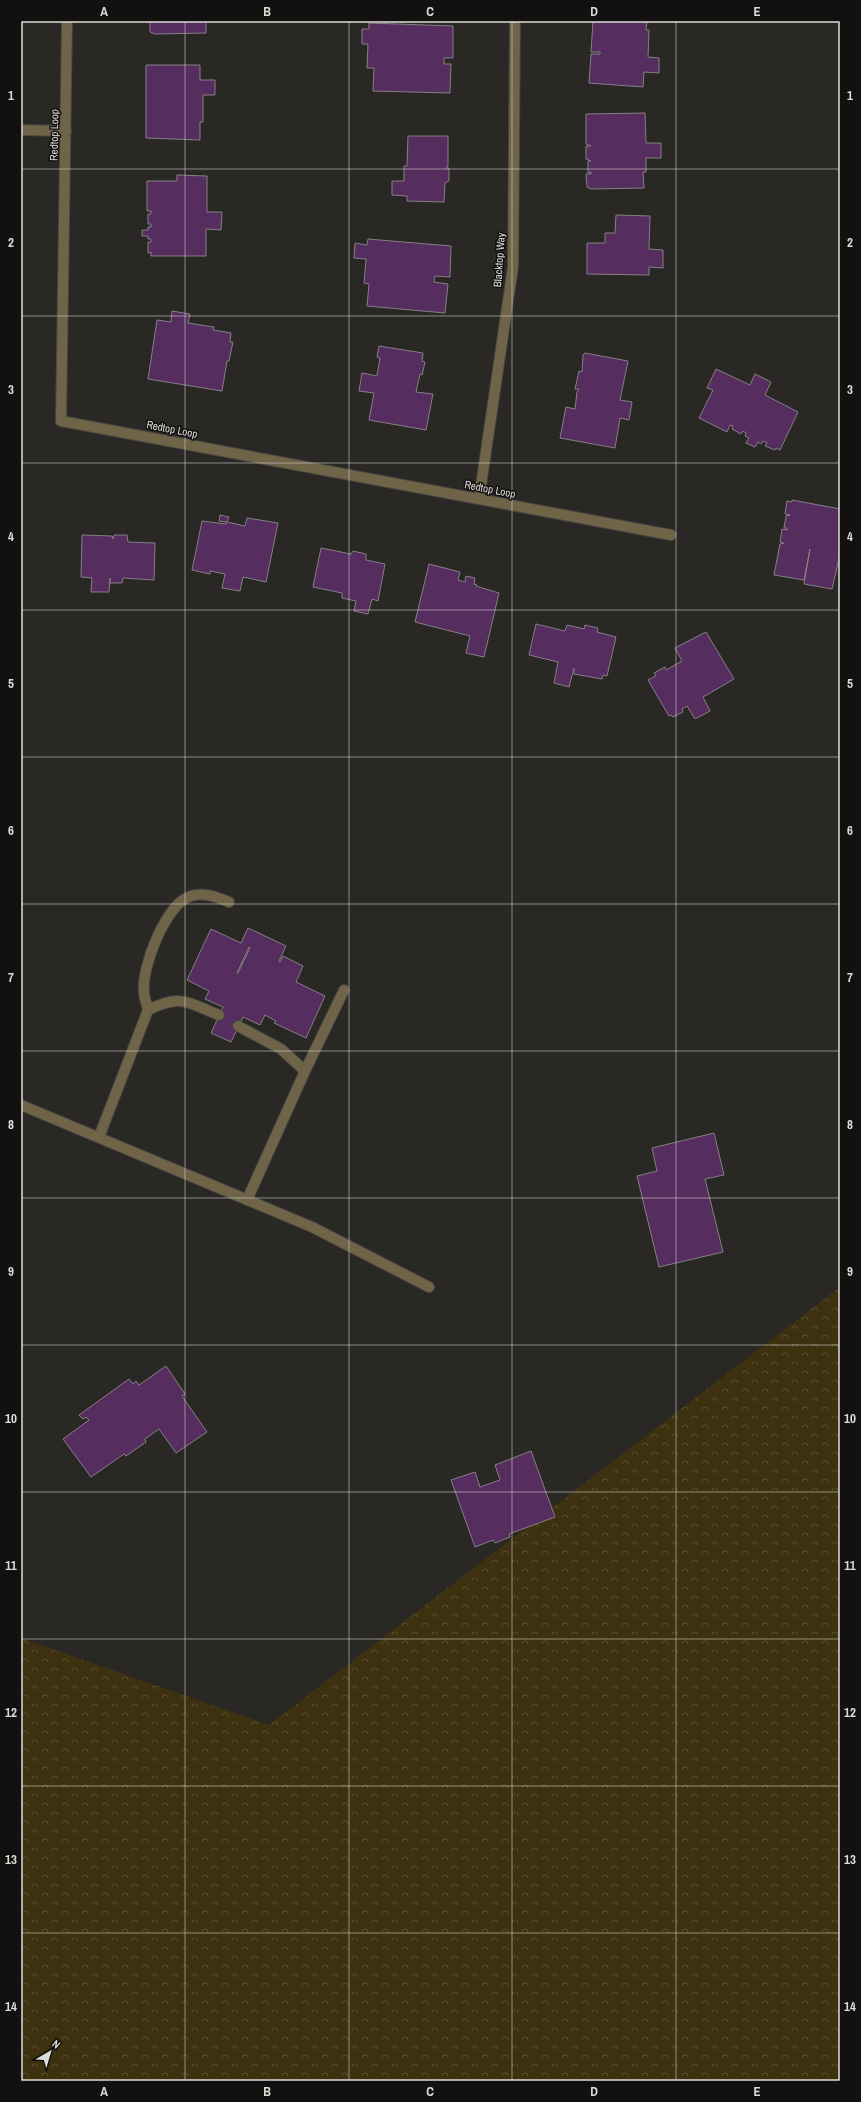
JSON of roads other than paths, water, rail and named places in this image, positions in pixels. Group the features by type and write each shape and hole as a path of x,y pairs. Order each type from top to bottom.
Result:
{"street":[{"name":"Redtop Loop","path":"67,21 62,421 671,535"},
{"name":"Blacktop Way","path":"479,499 513,267 515,21"},
{"path":"21,130 66,131"},
{"path":"98,1137 148,1010 144,991 146,972 153,948 174,908 189,896 207,893 229,902"},
{"path":"247,1200 305,1071 344,990"},
{"path":"148,1010 163,1003 180,1000 219,1015"},
{"path":"238,1026 281,1050 305,1071"},
{"path":"21,1105 312,1227 429,1287"}]}
